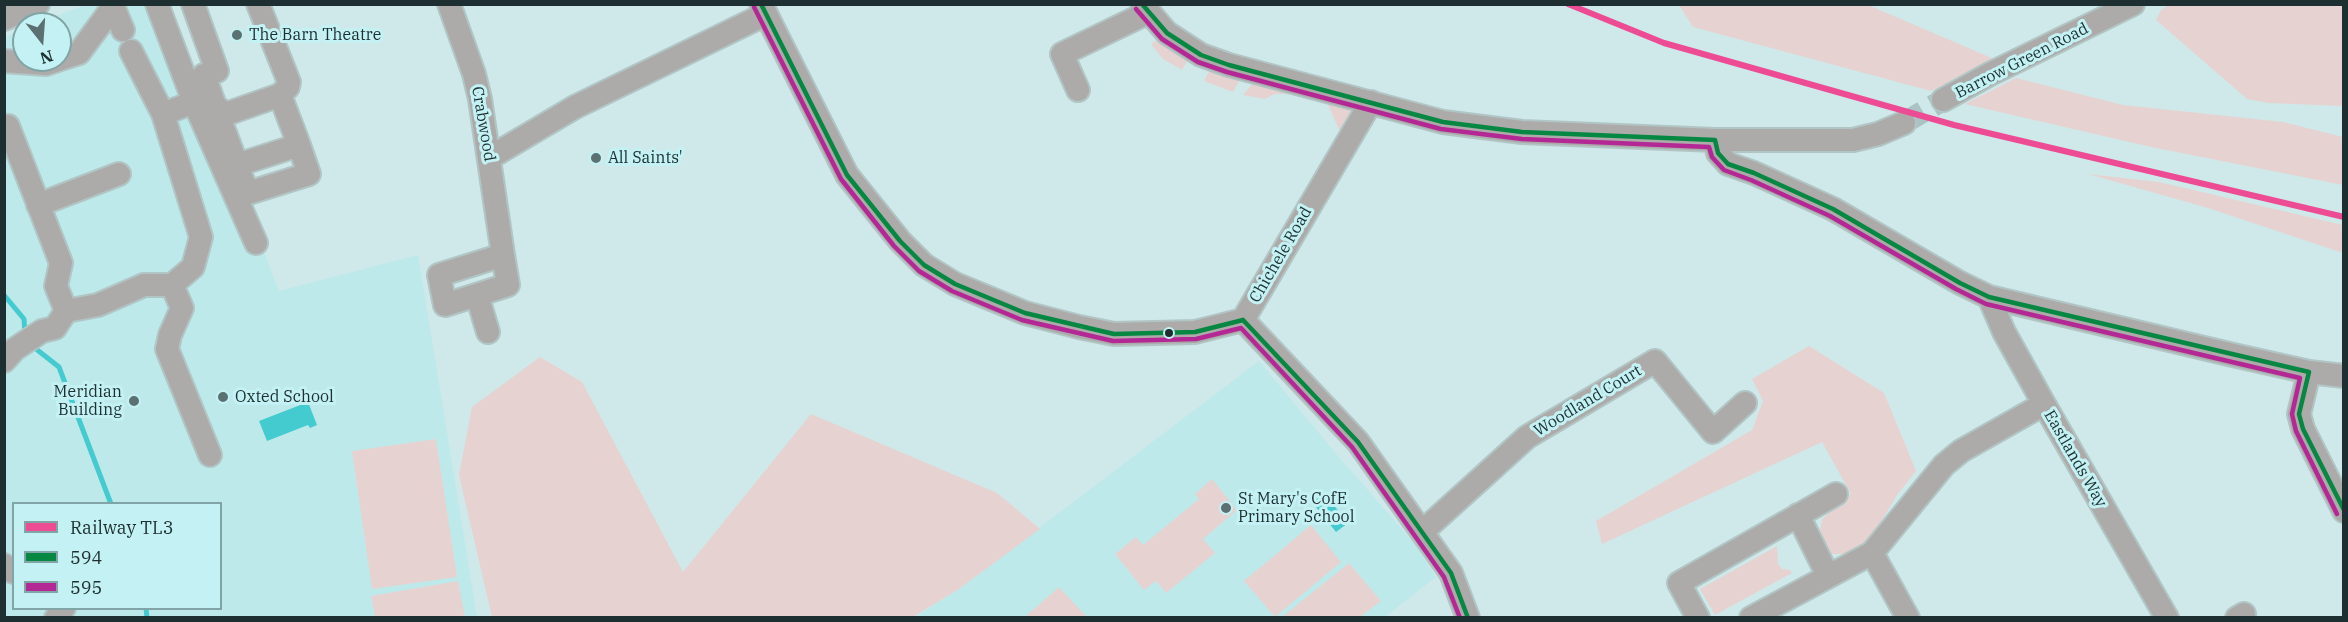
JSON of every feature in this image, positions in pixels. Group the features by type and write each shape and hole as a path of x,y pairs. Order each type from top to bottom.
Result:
{"street":[{"path":"4,19 38,4"},
{"path":"157,4 237,165 248,193 309,174 280,95"},
{"path":"193,4 217,71 204,75 205,104 256,243"},
{"path":"163,114 205,104 222,112 231,113 285,92 289,82 258,4"},
{"name":"Crabwood","path":"449,4 474,74 508,285 477,295"},
{"name":"Barrow Green Road","path":"1943,100 1990,74 2133,4"},
{"path":"4,361 15,349 42,331 55,328 66,311 98,305 144,285 172,285 192,267 201,237 163,114 127,41 113,6"},
{"path":"72,55 79,53 113,6"},
{"path":"489,158 575,107 764,9"},
{"name":"Chichele Road","path":"764,9 847,175 900,241 924,265 955,284 1025,313 1114,334 1195,332 1243,320 1371,102"},
{"path":"1078,90 1062,54 1145,9 1167,33 1201,55 1251,71 1443,122 1522,132 1715,140 1853,140 1878,134 1904,123"},
{"path":"8,126 61,263 56,286 66,311"},
{"path":"1715,140 1718,153 1728,164 1754,173 1833,210 1960,284 1989,297 2309,372 2343,376"},
{"path":"237,165 299,145"},
{"path":"38,205 119,174"},
{"path":"488,332 477,295 445,304 439,275 502,251"},
{"path":"172,285 182,308 170,334 167,349 210,455"},
{"name":"Eastlands Way","path":"1989,297 2004,332 2167,618"},
{"path":"1243,320 1358,442 1451,573 1468,618"},
{"name":"Woodland Court","path":"1422,532 1527,437 1655,361 1713,432 1745,403"},
{"path":"2309,372 2299,414 2303,429 2343,511"},
{"path":"1751,618 1872,552 1944,465 1961,451 2044,404"},
{"path":"1698,618 1679,583 1836,494"},
{"path":"1798,515 1828,576"},
{"path":"1872,552 1908,618"}],"shaded area":[{"name":"Oxted School","path":"85,5 168,5 279,291 418,255 477,617 5,617 4,38 12,34 12,72 72,72 72,12 67,12"},
{"path":"1679,5 1868,5 1994,59 1931,91 1693,27"},
{"path":"2168,5 2343,5 2343,106 2268,103 2247,99 2156,20 2161,10"},
{"path":"1159,39 1188,60 1182,70 1163,59 1151,44"},
{"path":"1210,70 1240,80 1233,92 1204,81"},
{"path":"2016,78 2123,105 2283,122 2343,137 2343,185 2151,147 1965,104"},
{"path":"1253,83 1304,94 1275,94 1265,99 1243,95"},
{"path":"1326,100 1347,108 1352,115 1340,132"},
{"path":"2088,174 2159,182 2343,225 2343,253 2208,208"},
{"path":"1809,346 1884,393 1916,471 1897,495 1869,542 1847,554 1829,554 1819,539 1822,519 1851,494 1822,442 1602,544 1596,521 1752,430 1763,401 1752,379"},
{"path":"540,357 582,382 683,572 811,414 997,493 1040,529 959,589 913,617 492,617 459,475 472,407"},
{"name":"St Mary's CofE Primary School","path":"1259,361 1414,543 1436,577 1385,617 913,618 959,589"},
{"path":"436,439 457,577 372,589 352,451"},
{"path":"1212,479 1237,510 1203,539 1215,553 1166,593 1156,581 1144,590 1115,554 1136,537 1143,545 1199,499 1195,494"},
{"path":"1311,525 1341,562 1275,617 1244,581"},
{"path":"1777,546 1778,564 1782,569 1790,570 1792,573 1715,615 1700,589"},
{"path":"1349,563 1381,601 1360,617 1282,617"},
{"path":"458,581 465,617 375,617 371,596"},
{"path":"1059,587 1087,617 1025,617"}],"water":[{"path":"308,402 317,425 310,428 308,425 267,441 259,421"},
{"path":"1324,493 1348,523 1336,532 1312,502"}],"waterway":[{"path":"4,295 24,319 25,335"},
{"path":"31,345 59,367 110,502"},
{"path":"146,610 147,618"}],"tunnel":[{"path":"1904,123 1943,100"}],"rail line":[{"name":"TL3","path":"1568,4 1664,43 1954,125 2344,217"}],"transit line":[{"name":"594","path":"761,4 847,175 900,241 924,265 955,284 1025,313 1114,334 1195,332 1243,320"},
{"name":"594","path":"1142,4 1167,33 1201,55 1229,65 1443,122 1522,132 1715,140 1718,153 1728,164 1754,173 1833,209 1960,283 1989,297 2309,372 2299,414 2303,429 2344,510"},
{"name":"595","path":"754,7 841,179 894,246 919,271 952,291 1022,320 1113,341 1196,339 1241,328 1352,447 1444,577 1460,618"},
{"name":"595","path":"1136,9 1162,39 1198,62 1227,72 1441,129 1522,139 1709,147 1712,157 1724,170 1830,216 1986,304 2300,378 2292,414 2296,431 2337,514"},
{"name":"594","path":"1243,320 1358,442 1451,573 1468,618"}],"place":[{"name":"The Barn Theatre","path":"237,35"},
{"name":"All Saints'","path":"596,158"},
{"name":"Oxted School","path":"223,397"},
{"name":"Meridian Building","path":"134,401"},
{"name":"St Mary's CofE Primary School","path":"1226,508"}]}
